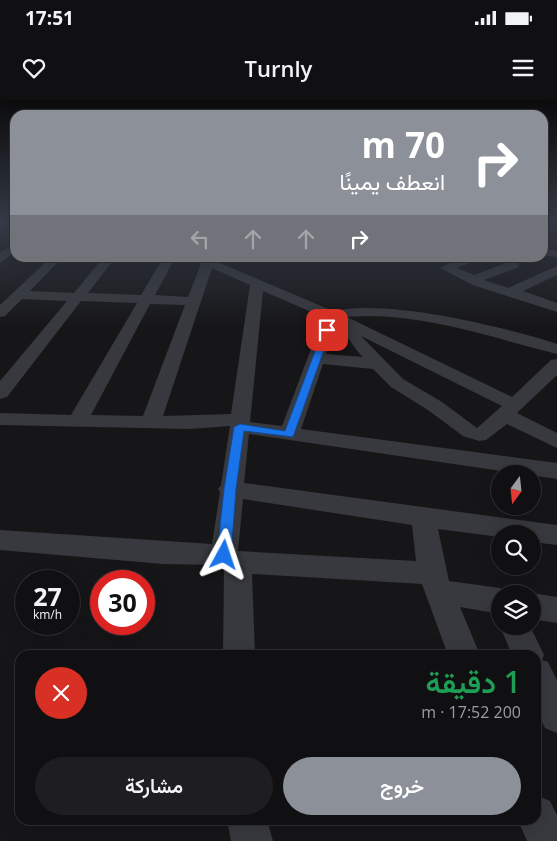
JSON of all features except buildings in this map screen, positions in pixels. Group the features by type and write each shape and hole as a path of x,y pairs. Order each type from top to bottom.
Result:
{"street":[{"path":"0,313 52,262"},
{"path":"0,393 106,262"},
{"path":"78,420 167,262"},
{"path":"152,421 194,301 202,262"},
{"path":"210,262 339,319 510,410 557,441"},
{"path":"460,262 446,268 512,294 557,308"},
{"path":"502,262 553,272"},
{"path":"477,280 478,277 513,265"},
{"path":"512,294 512,291 553,272"},
{"path":"239,650 231,558 230,489 257,283"},
{"path":"18,295 194,301"},
{"path":"289,434 318,358 342,312 372,313 464,325 533,340 557,349"},
{"path":"339,319 357,342 397,383 435,406 470,432 479,435 496,426 510,410 550,385 557,364"},
{"path":"318,358 378,364"},
{"path":"0,419 240,423 289,434 557,471"},
{"path":"230,489 423,518 557,535"},
{"path":"423,518 435,582 462,650"},
{"path":"0,540 231,558 435,582 491,598"},
{"path":"541,607 557,610"},
{"path":"519,635 526,650"},
{"path":"541,683 557,716"},
{"path":"248,825 252,841"},
{"path":"541,825 548,841"}],"route":[{"path":"224,555 230,489 240,427 289,434 327,330"}]}
